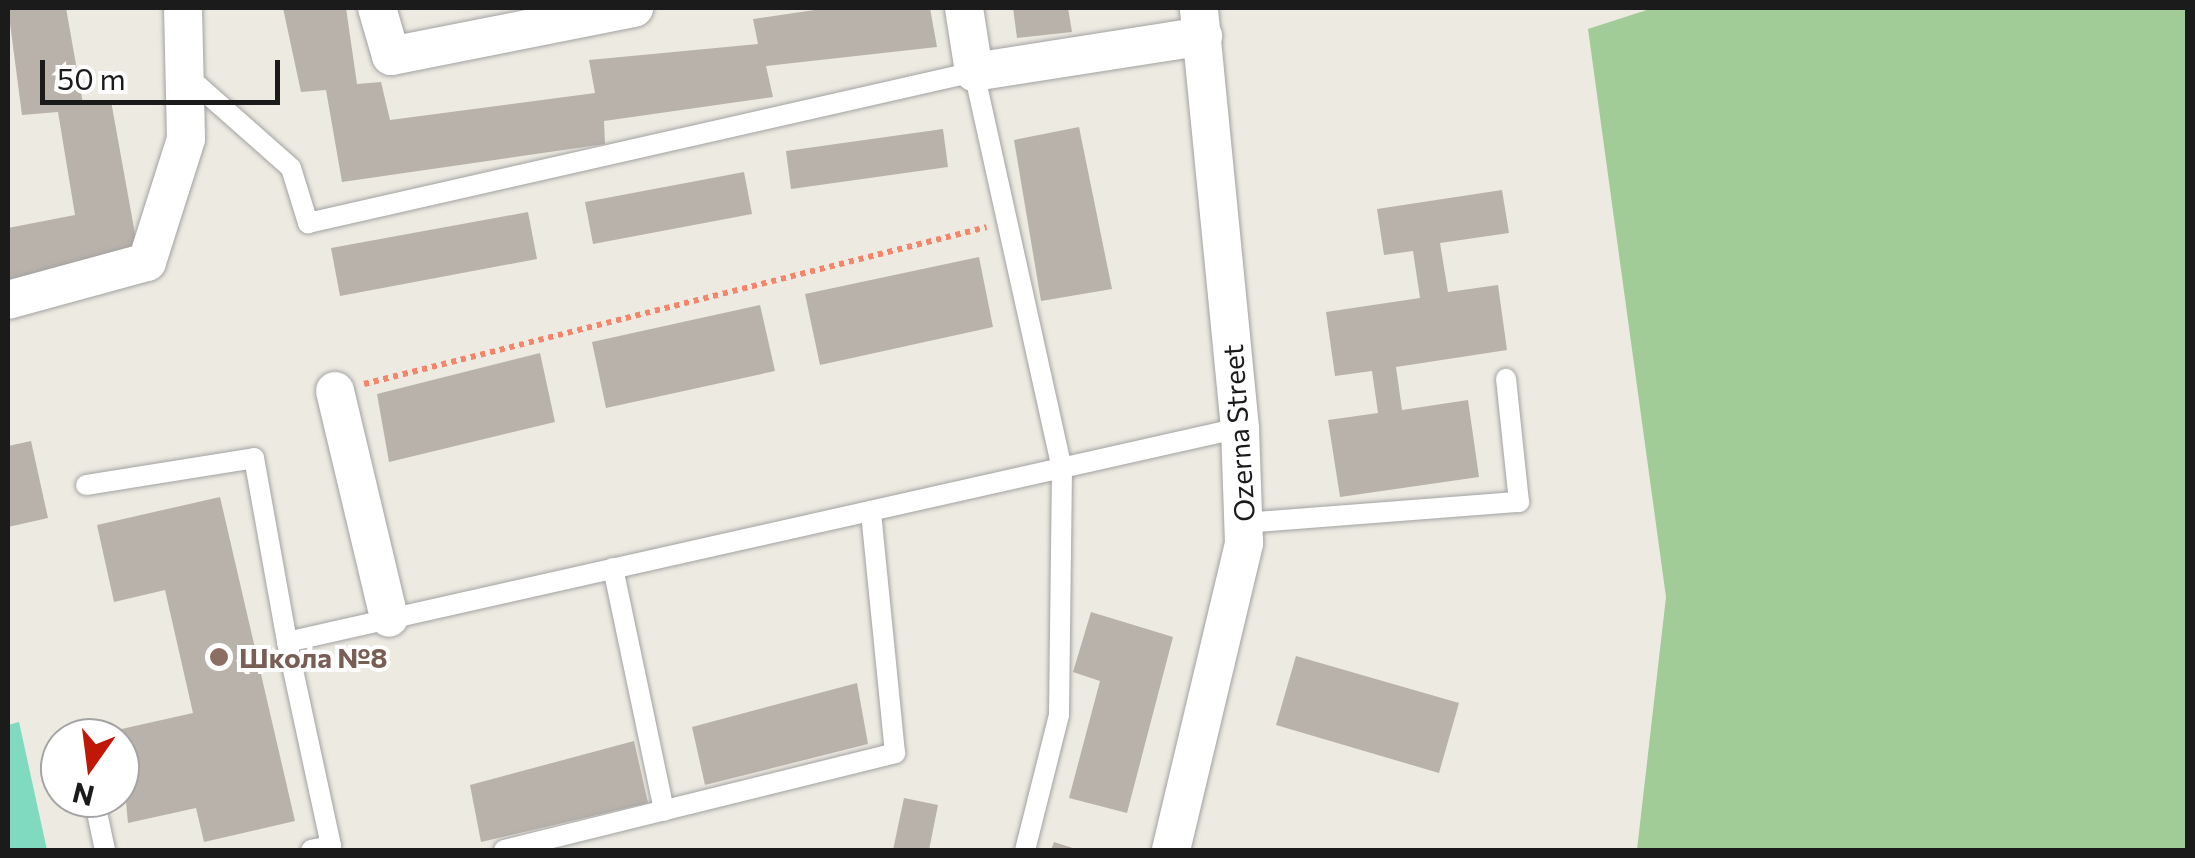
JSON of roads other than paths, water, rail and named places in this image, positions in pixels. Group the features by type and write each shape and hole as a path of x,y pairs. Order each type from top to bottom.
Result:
{"street":[{"path":"8,300 146,262 186,139 183,8"},
{"path":"377,8 391,56 634,8"},
{"path":"964,8 974,72 1201,22"},
{"name":"Ozerna Street","path":"1171,850 1244,524 1240,428 1201,22"},
{"path":"335,391 389,618"}],"lane":[{"path":"186,75 291,168 308,223 974,72 1062,469 1060,714 1025,850"},
{"path":"1244,524 1519,502 1506,378"},
{"path":"287,642 1240,428"},
{"path":"86,485 254,458 287,642 331,846 311,850"},
{"path":"504,850 894,753 870,511"},
{"path":"613,568 664,811"},
{"path":"98,818 105,850"}],"place":[{"name":"Школа №8","path":"219,657"}]}
